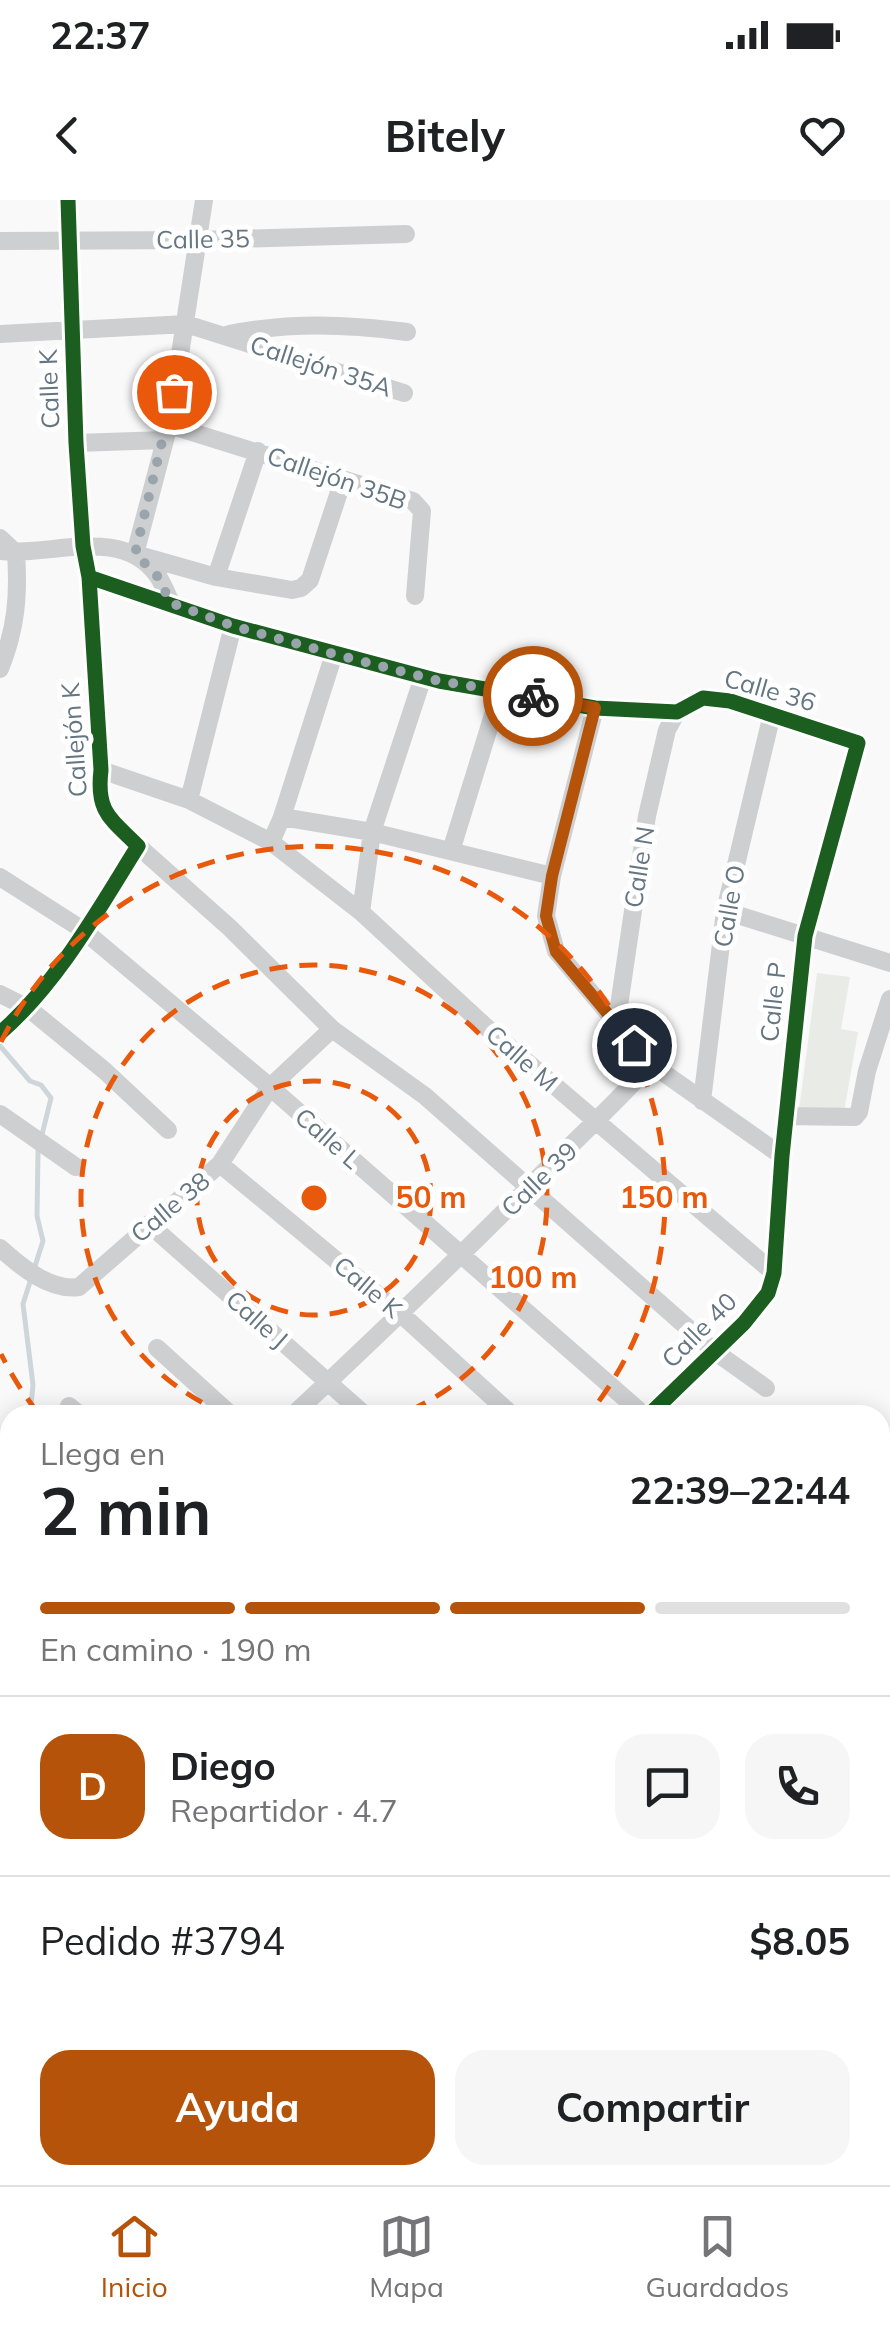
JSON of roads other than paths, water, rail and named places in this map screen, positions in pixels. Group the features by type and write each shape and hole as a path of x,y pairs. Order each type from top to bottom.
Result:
{"street":[{"name":"Calle K","path":"68,200 76,444 82,546 89,576"},
{"path":"135,554 167,432 204,200"},
{"name":"Calle 35","path":"0,241 406,234"},
{"path":"224,334 271,326 339,323 407,332"},
{"name":"Callejón 35A","path":"0,334 186,324 404,393"},
{"name":"Callejón 35B","path":"76,444 167,432 258,451 413,501 422,511 414,596"},
{"path":"216,576 258,451"},
{"path":"8,552 82,546 135,554 216,576 292,590 302,588 310,580 343,480"},
{"path":"0,538 8,552 18,614 0,670"},
{"path":"135,554 156,574 171,603"},
{"name":"Calle 36","path":"89,576 233,626 423,677 595,708 677,712 703,698 730,701 858,743"},
{"name":"Callejón K","path":"89,576 101,770 98,796 109,817 230,928 332,1030 425,1096 714,1351 766,1388"},
{"path":"189,800 233,626"},
{"path":"272,842 334,654"},
{"path":"362,912 372,832 423,677"},
{"path":"451,850 501,689"},
{"path":"595,708 552,876 546,916 556,952 651,1064 782,1156"},
{"name":"Calle N","path":"616,1026 647,816 667,730 677,712"},
{"name":"Calle O","path":"702,1101 725,911 772,714"},
{"name":"Calle P","path":"774,1274 805,936 858,743"},
{"name":"Calle M","path":"101,770 189,800 272,842 362,912 774,1274"},
{"path":"282,818 372,832 552,876"},
{"path":"0,1033 28,1008 138,846"},
{"name":"Calle L","path":"0,878 83,930 270,1087 634,1405"},
{"path":"725,911 890,963"},
{"path":"0,994 28,1008 168,1130"},
{"path":"786,1116 855,1117 860,1112 867,1071 890,1000"},
{"name":"Calle 38","path":"0,1248 22,1268 66,1289 79,1287 220,1164 270,1087 332,1030"},
{"name":"Calle 39","path":"304,1405 598,1123 651,1064"},
{"path":"0,1114 76,1167"},
{"name":"Calle K","path":"220,1164 400,1314 501,1405"},
{"name":"Calle J","path":"149,1224 354,1405"},
{"name":"Calle 40","path":"657,1405 744,1323 768,1293 774,1274"},
{"path":"157,1348 220,1405"}],"waterway":[{"path":"0,1046 30,1081 41,1085 51,1098 38,1151 37,1216 43,1241 23,1304 33,1385 31,1405"}]}
